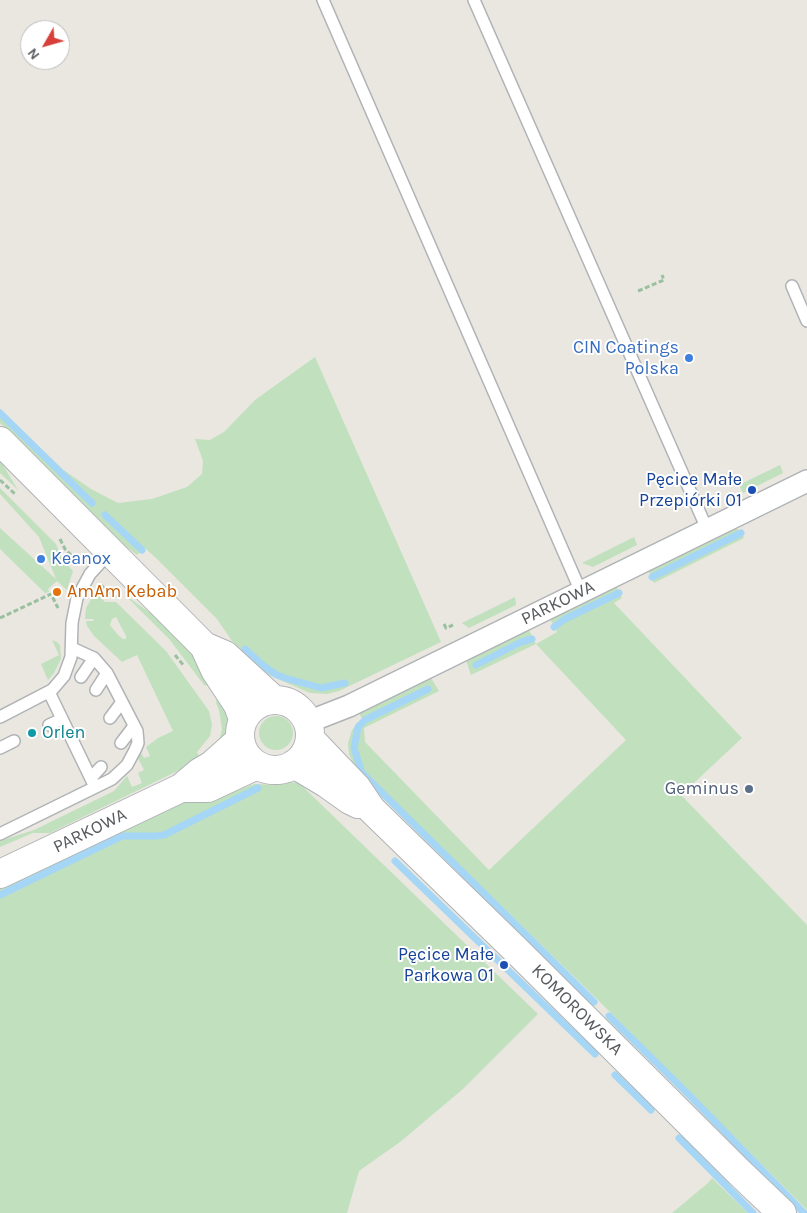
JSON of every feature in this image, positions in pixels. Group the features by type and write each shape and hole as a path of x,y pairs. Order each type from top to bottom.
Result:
{"street":[{"path":"0,441 204,646 215,670 238,705 241,729 246,754 257,765 273,770 282,769 294,764 306,752 309,730 302,712 294,705 284,701 273,699 256,705 241,729"},
{"name":"PARKOWA","path":"309,730 349,706 807,481"},
{"path":"204,646 225,655 273,699"},
{"name":"PARKOWA","path":"0,874 181,788 200,772 212,765 241,729"},
{"name":"KOMOROWSKA","path":"309,730 357,788 371,809 782,1213"},
{"name":"KOMOROWSKA","path":"294,764 350,800 371,809"},
{"name":"PARKOWA","path":"181,788 208,788 257,765"}],"lane":[{"path":"323,0 581,592"},
{"path":"474,0 707,529"},
{"path":"792,286 807,321"},
{"path":"0,717 49,692 60,682 67,670 72,648 72,623 82,586 111,551"},
{"path":"0,834 93,783 112,779 126,765 138,743 137,732 108,674 94,658 72,648"},
{"path":"81,677 94,658"},
{"path":"96,690 108,674"},
{"path":"49,692 72,728 84,754 93,783"},
{"path":"110,718 122,702"},
{"path":"49,725 61,710"},
{"path":"121,743 134,726"},
{"path":"0,748 14,742"},
{"path":"93,783 101,767"}],"path":[{"path":"638,291 664,280 662,275"},
{"path":"0,480 21,501"},
{"path":"56,534 65,549 72,556"},
{"path":"107,590 120,599"},
{"path":"0,618 51,594 60,611 74,612"},
{"path":"444,624 446,628 453,625"},
{"path":"172,650 184,667"}],"green space":[{"path":"315,357 441,642 339,691 327,694 310,693 269,675 232,641 217,619 157,559 145,548 137,555 124,545 0,423 0,409 62,469 91,489 118,503 152,499 187,487 202,474 203,461 195,439 210,440 224,432 255,400"},
{"path":"0,460 18,490 0,473"},
{"path":"780,465 783,473 743,493 740,487 741,484"},
{"path":"0,488 56,544 62,559 73,571 67,590 57,581 48,589 49,592 45,593 0,549 0,528 56,579 39,537 0,494"},
{"path":"734,528 740,530 744,538 654,583 648,570"},
{"path":"634,537 637,545 593,567 582,563"},
{"path":"616,586 622,598 614,603 742,738 681,795 807,925 807,1210 598,1000 363,770 355,777 348,743 352,730 362,719 359,713 431,678 439,691 364,728 365,742 489,870 626,740 536,644 557,632 550,619"},
{"path":"97,594 105,602 116,602 166,651 209,711 212,725 210,736 197,752 200,760 50,833 33,833 0,847 0,841 34,830 114,791 127,776 132,787 142,783 138,773 144,770 138,758 141,753 144,758 150,756 146,747 158,738 173,731 137,655 122,662 94,636 87,626 86,621 93,621 94,619 85,619 86,608 93,596","holes":["116,617 126,639 123,639 118,635 110,625 112,619"]},
{"path":"125,595 152,614 185,643 215,682 209,686 204,685 170,640"},
{"path":"515,597 516,605 469,628 462,623"},
{"path":"526,630 529,630 536,644 471,675 466,660"},
{"path":"52,640 60,645 61,659 48,680 41,664 59,655"},
{"path":"217,698 230,717 226,738 219,742 222,729 216,703"},
{"path":"276,716 283,717 288,721 292,726 292,740 288,745 283,749 276,750 269,749 264,745 260,740 259,733 260,726 264,721 269,717"},
{"path":"290,782 299,783 538,1014 463,1089 400,1142 359,1171 347,1213 0,1213 0,886 157,810 212,793 215,799 255,784 275,785"},
{"path":"712,1178 748,1213 672,1213 708,1183"}],"waterway":[{"path":"0,413 92,503"},
{"path":"105,515 142,550"},
{"path":"652,577 741,533"},
{"path":"554,627 565,619 619,593"},
{"path":"476,665 521,642 532,639"},
{"path":"245,649 265,667 285,678 321,688 345,683"},
{"path":"428,689 365,720 358,727 354,748 362,773 594,1002"},
{"path":"0,895 122,836 164,835 258,788"},
{"path":"395,861 595,1054"},
{"path":"609,1016 804,1213"},
{"path":"615,1075 651,1110"},
{"path":"679,1138 753,1213"}],"place":[{"name":"CIN Coatings Polska","path":"689,358"},
{"name":"Pęcice Małe Przepiórki 01","path":"752,490"},
{"name":"Keanox","path":"41,559"},
{"name":"AmAm Kebab","path":"57,592"},
{"name":"Orlen","path":"32,733"},
{"name":"Geminus","path":"749,789"},
{"name":"Pęcice Małe Parkowa 01","path":"504,965"}]}
